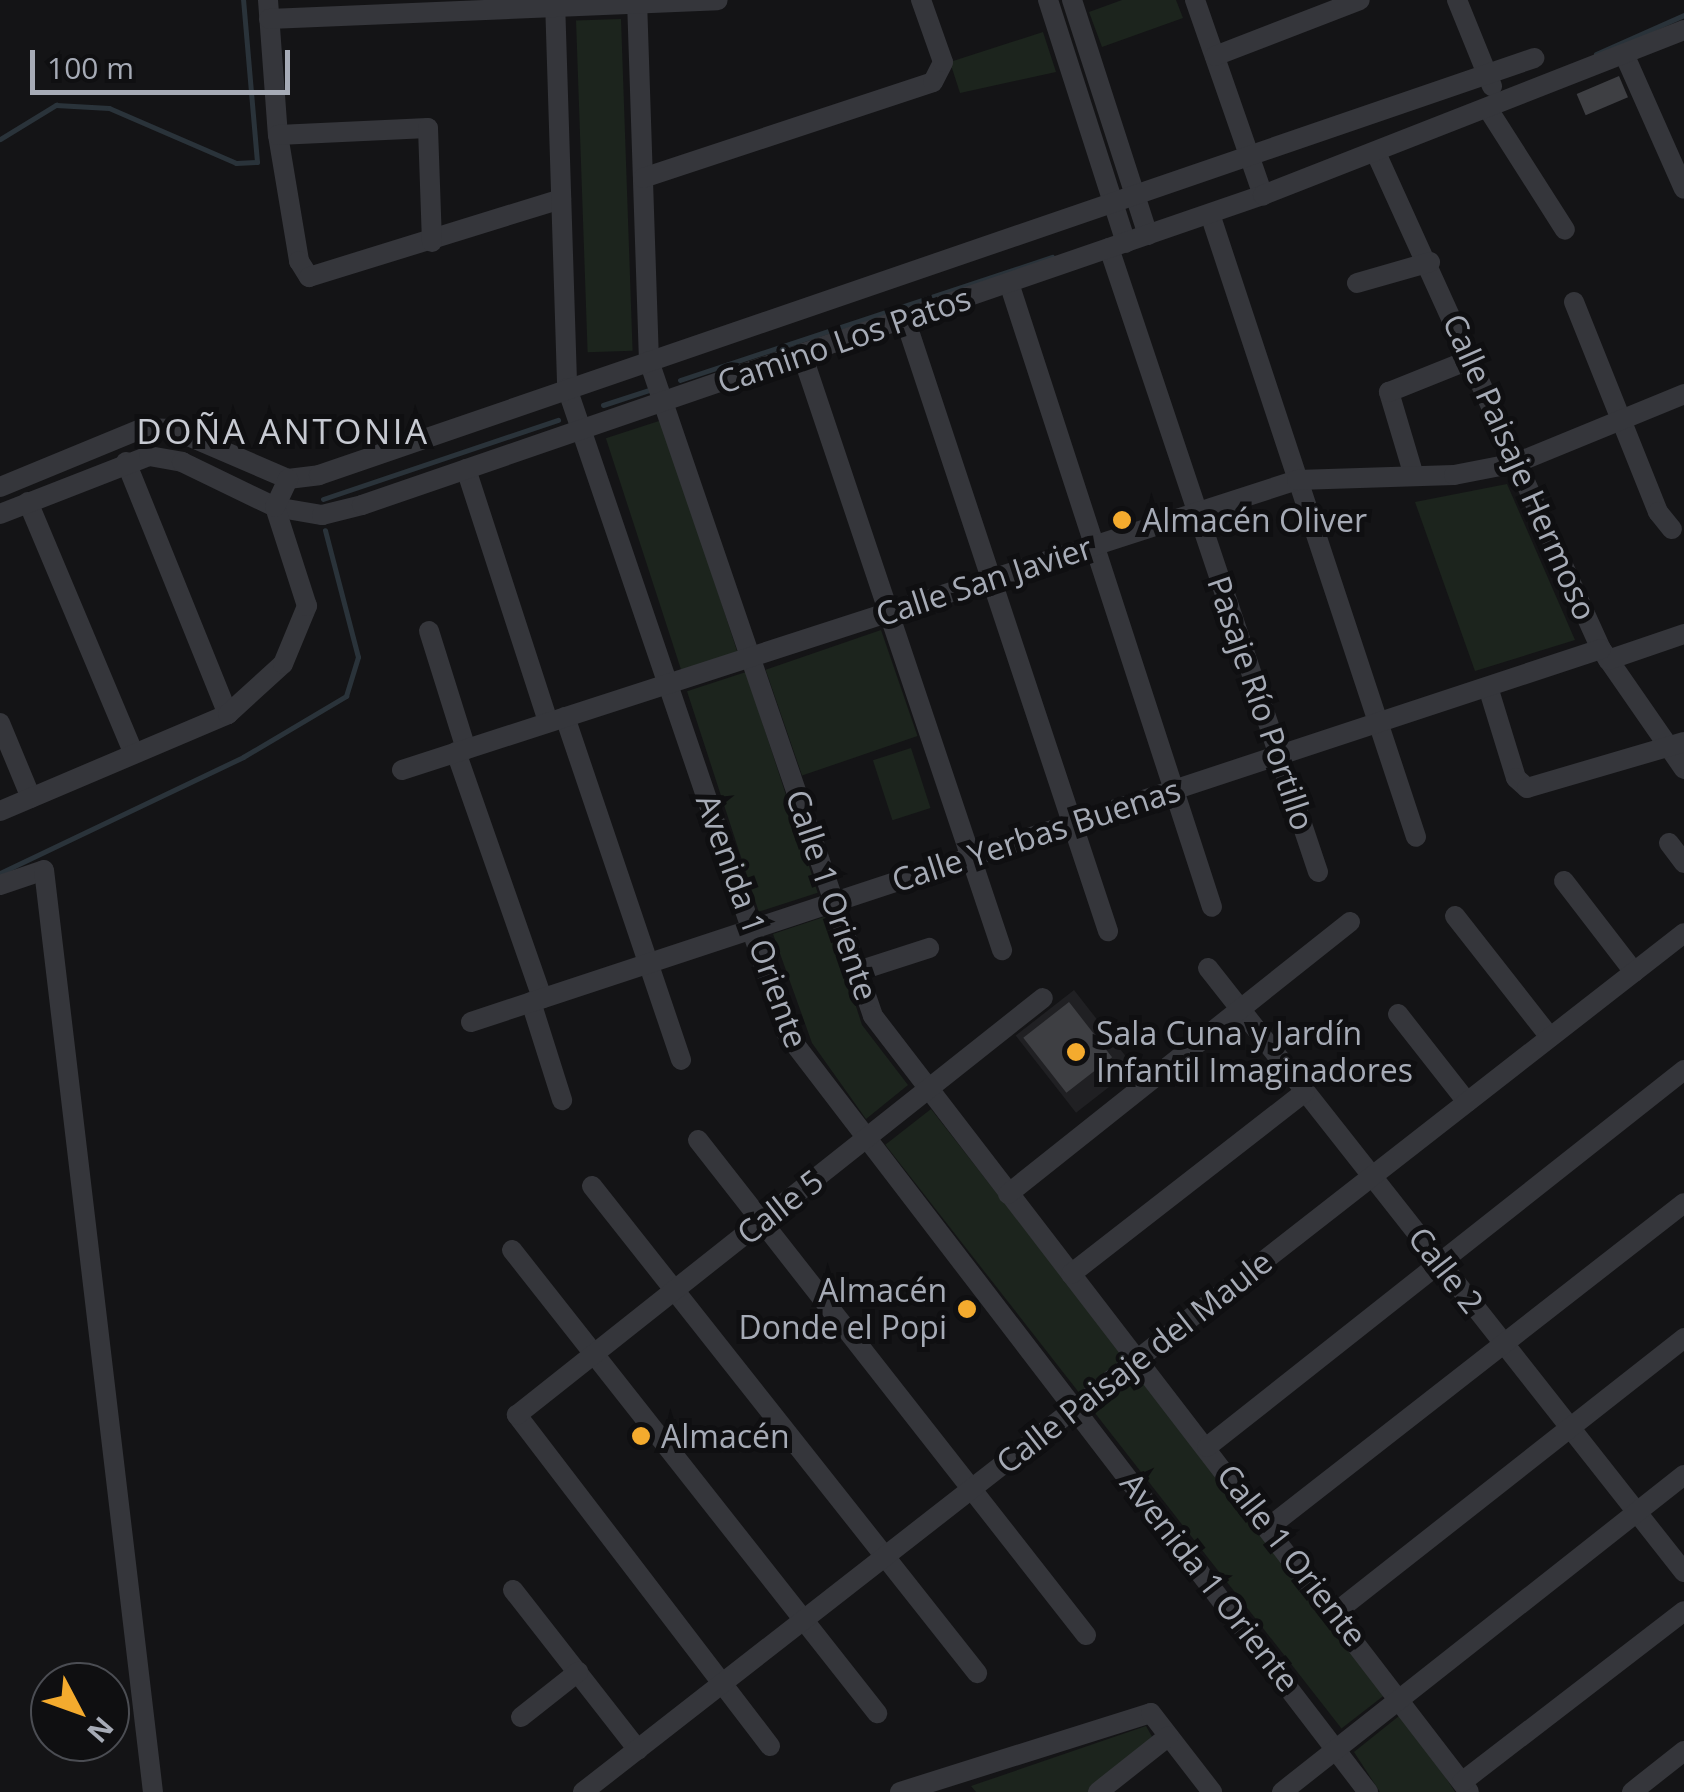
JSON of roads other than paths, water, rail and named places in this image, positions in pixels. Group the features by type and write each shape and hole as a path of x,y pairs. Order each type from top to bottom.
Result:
{"street":[{"path":"561,199 320,279 300,267 278,135 268,10 718,0"},
{"path":"643,178 925,86 943,69 921,0"},
{"name":"Pasaje Río Portillo","path":"1048,0 1114,206 1118,245 1196,512 1318,872"},
{"path":"1072,0 1148,235"},
{"path":"1196,0 1263,196"},
{"path":"1214,56 1360,0"},
{"path":"1456,0 1487,75 1494,107 1566,230"},
{"name":"Calle 1 Oriente","path":"637,2 649,360 856,972 880,1030 1403,1697 1465,1787"},
{"name":"Avenida 1 Oriente","path":"555,3 567,388 577,432 796,1052 862,1142 1340,1747 1368,1792"},
{"name":"Camino Los Patos","path":"0,514 126,462 172,459 275,507 322,515 577,432 1263,196 1684,30"},
{"path":"1625,56 1684,189"},
{"name":"Camino Los Patos","path":"288,480 1251,161 1534,58"},
{"path":"278,135 428,128 432,242"},
{"name":"Calle Paisaje Hermoso","path":"1376,153 1430,262 1516,463 1605,654 1676,745 1684,770"},
{"path":"1210,214 1416,836"},
{"path":"1357,284 1430,262"},
{"path":"1009,283 1212,907"},
{"path":"1574,302 1620,422 1672,529"},
{"path":"904,319 1108,931"},
{"path":"802,354 1002,950"},
{"path":"1414,476 1390,392 1472,359"},
{"name":"Calle San Javier","path":"402,770 1296,480 1414,476 1516,463 1684,394"},
{"path":"0,487 143,428 172,429 288,480 275,507 305,621 283,664 228,714 0,811"},
{"path":"126,462 228,714"},
{"path":"466,469 682,1060"},
{"path":"28,502 134,754"},
{"path":"429,631 562,1100"},
{"name":"Calle Yerbas Buenas","path":"471,1022 1488,687 1684,634"},
{"path":"1488,687 1516,778 1527,788 1676,745"},
{"path":"0,724 31,798"},
{"path":"1669,844 1684,863"},
{"path":"0,885 44,870 153,1792"},
{"path":"1564,881 1634,972"},
{"path":"1455,916 1550,1038"},
{"path":"1008,1194 1350,922"},
{"name":"Calle Paisaje del Maule","path":"584,1792 1684,933"},
{"path":"856,972 929,948"},
{"name":"Calle 2","path":"1208,968 1684,1572"},
{"name":"Calle 5","path":"722,1684 517,1415 1043,998"},
{"path":"1398,1014 1467,1102"},
{"path":"1206,1446 1684,1070"},
{"path":"1071,1274 1305,1092"},
{"path":"698,1140 1086,1634"},
{"path":"592,1186 977,1673"},
{"path":"1269,1527 1684,1203"},
{"path":"512,1250 876,1714"},
{"path":"1336,1612 1684,1338"},
{"path":"1282,1792 1684,1476"},
{"path":"512,1590 638,1750"},
{"path":"1465,1787 1684,1611"},
{"path":"521,1718 578,1672"},
{"path":"722,1684 770,1746"},
{"path":"900,1792 1151,1713 1212,1792"},
{"path":"1098,1792 1169,1736"},
{"path":"1632,1792 1684,1751"}],"waterway":[{"path":"0,139 56,105 109,108 236,163 257,162 243,0"},
{"path":"1596,54 1684,15"},
{"path":"680,380 1052,257"},
{"path":"603,405 652,389"},
{"path":"323,499 558,420"},
{"path":"0,873 243,757 346,696 358,657 325,530"}],"place":[{"name":"Almacén Oliver","path":"1122,520"},
{"name":"Sala Cuna y Jardín Infantil Imaginadores","path":"1076,1052"},
{"name":"Almacén Donde el Popi","path":"967,1309"},
{"name":"Almacén","path":"641,1436"}],"district":[{"name":"DOÑA ANTONIA","path":"283,431"}]}
